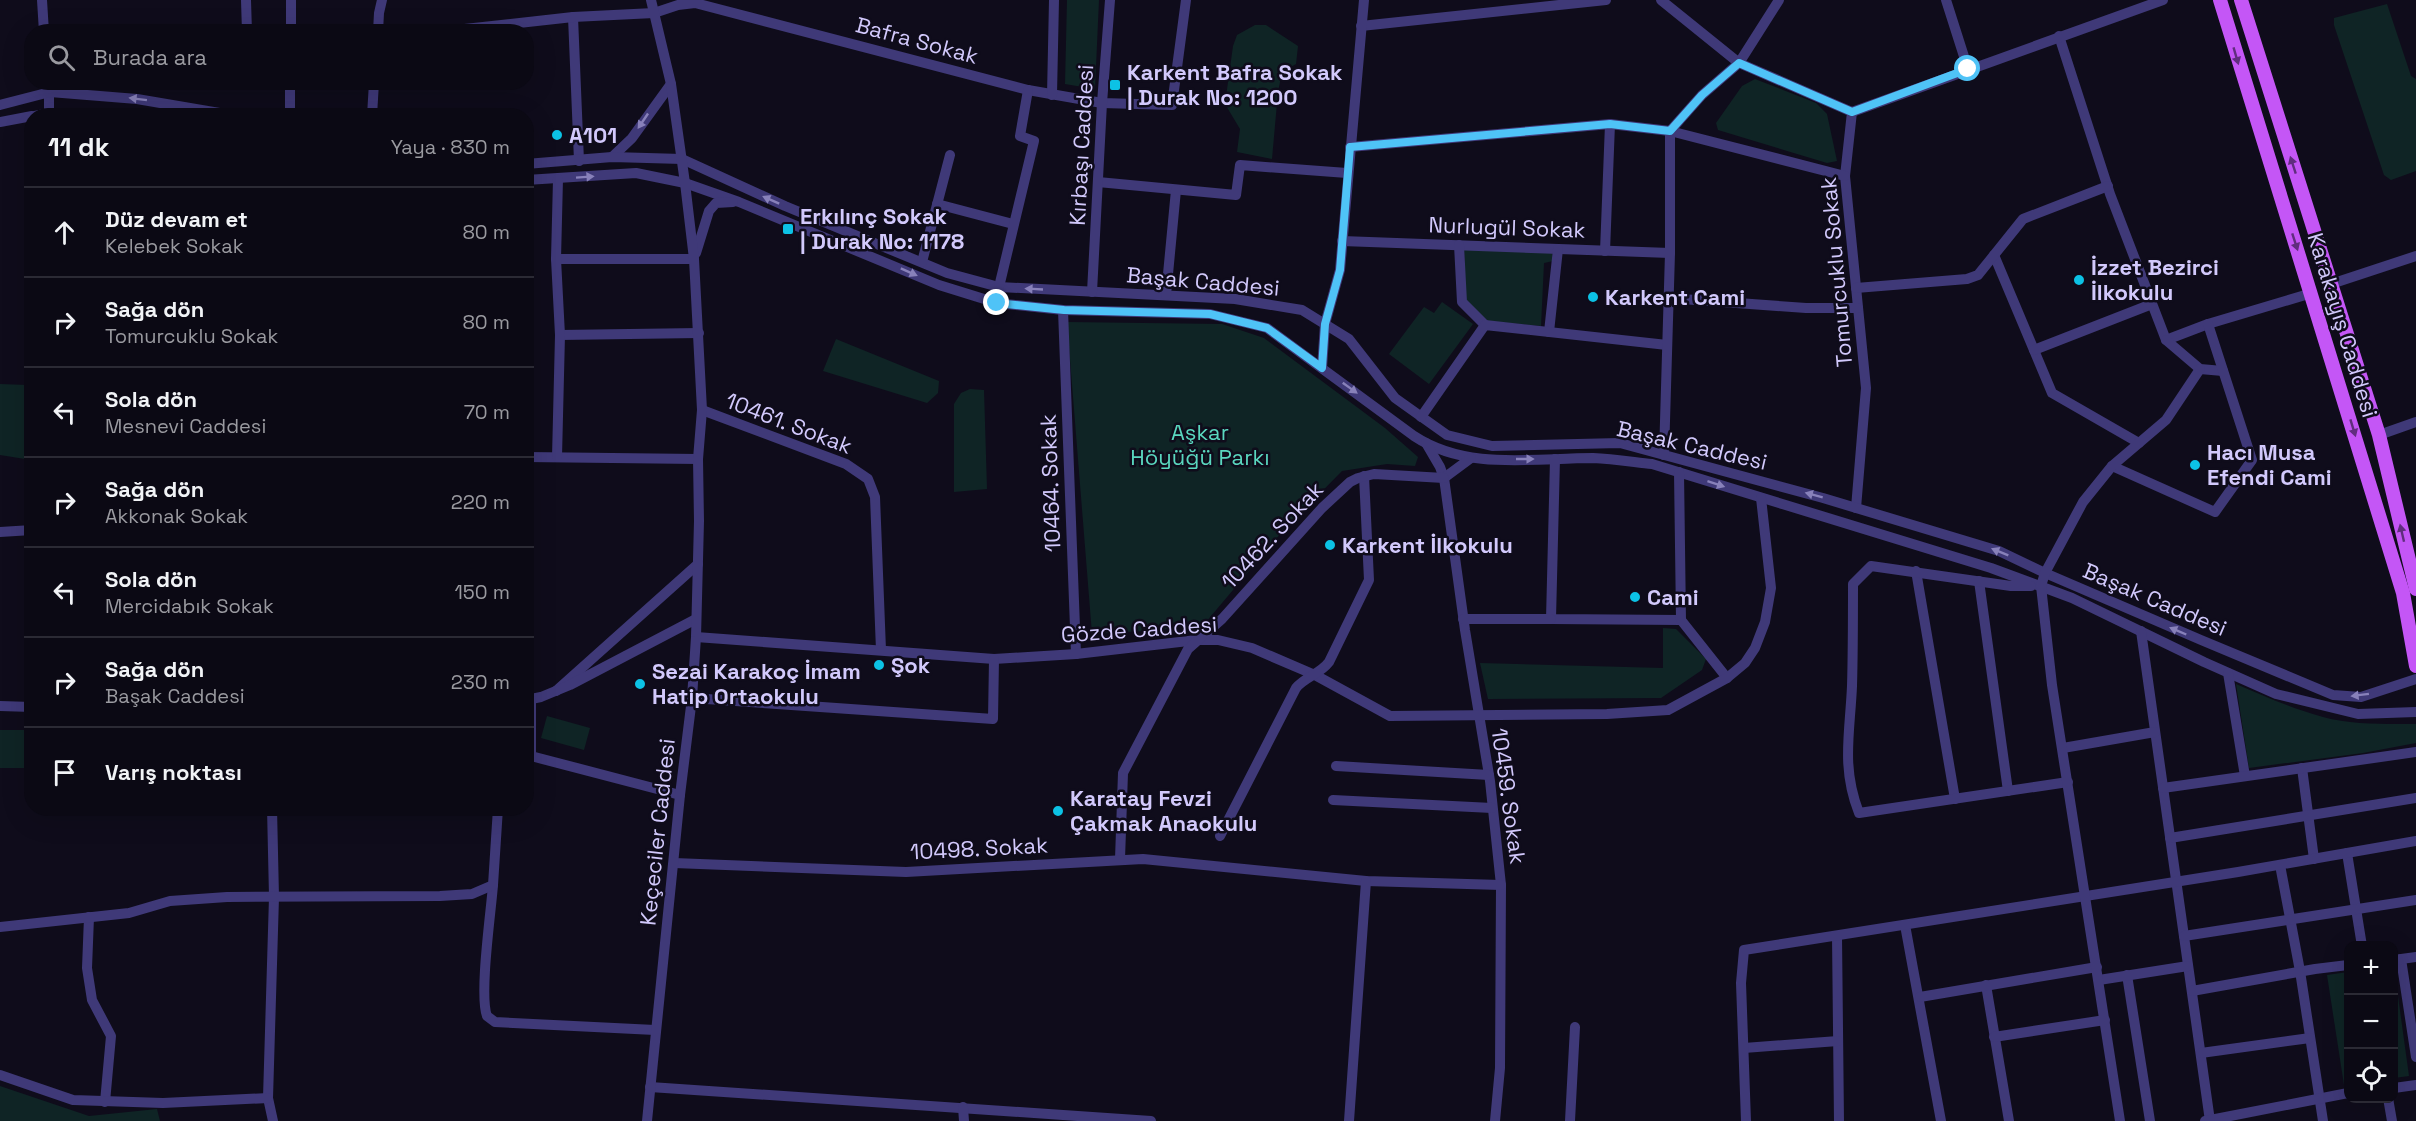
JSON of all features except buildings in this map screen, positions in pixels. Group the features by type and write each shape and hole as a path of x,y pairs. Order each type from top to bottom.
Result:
{"main road":[{"name":"Karakayış Caddesi","path":"2220,0 2403,593 2416,666"},
{"name":"Karakayış Caddesi","path":"2241,0 2379,435 2416,589"}],"street":[{"path":"42,0 44,24"},
{"path":"246,0 247,24"},
{"path":"291,0 291,24"},
{"path":"378,24 382,0"},
{"path":"651,0 671,84 685,183"},
{"path":"1052,95 1054,0"},
{"name":"Kırbaşı Caddesi","path":"1092,292 1110,0"},
{"name":"Bafra Sokak","path":"509,24 573,17 654,13 679,3 695,3 1052,95 1102,103 1172,105 1186,0"},
{"path":"1322,368 1325,324 1340,270 1364,0"},
{"path":"1361,26 1606,0"},
{"path":"1661,0 1739,63 1852,112 2163,0"},
{"path":"1664,455 1670,253 1670,131 1702,95 1739,63 1779,0"},
{"path":"1946,0 1968,69"},
{"path":"573,17 579,161"},
{"path":"2059,36 2108,186 2166,340 2200,369 2223,370"},
{"path":"612,157 632,138 671,84"},
{"path":"0,105 41,90"},
{"path":"49,90 49,108"},
{"path":"71,90 190,108"},
{"path":"290,90 290,108"},
{"path":"372,108 374,90"},
{"path":"999,287 1034,141 1020,136 1029,90"},
{"name":"Tomurcuklu Sokak","path":"1852,112 1845,176 1866,388 1856,508"},
{"path":"0,122 24,118"},
{"path":"1350,147 1610,124 1670,131 1845,176"},
{"path":"1605,251 1610,124"},
{"path":"922,262 950,154"},
{"name":"Başak Caddesi","path":"534,164 612,157 682,159 785,206 947,273 999,287 1235,299 1302,310 1349,339 1395,398 1447,435 1492,446 1620,443 1856,508 1999,550 2045,573 2333,695 2361,697 2416,679"},
{"path":"1098,182 1236,195 1240,165 1347,174"},
{"name":"Başak Caddesi","path":"534,180 636,173 685,183 739,202 939,285 997,303 1064,310 1210,314 1267,328 1425,443 1471,458 1596,458 1641,462 1679,472 1834,518 2041,586 2072,598 2276,694 2358,714 2416,712"},
{"path":"557,457 560,335 556,259 558,179"},
{"name":"Keçeciler Caddesi","path":"647,1121 692,698 696,637 698,459 702,410 694,259 685,183"},
{"path":"1856,288 1967,279 1978,275 2023,219 2108,186"},
{"path":"1166,295 1176,190"},
{"path":"556,259 694,259 709,211 716,203 739,202"},
{"path":"937,204 1013,224"},
{"name":"Nurlugül Sokak","path":"1342,241 1670,253"},
{"path":"1459,245 1462,302 1485,325 1667,345"},
{"path":"1549,332 1558,249"},
{"path":"1994,255 2052,393 2139,443"},
{"path":"2331,284 2416,256"},
{"path":"2166,340 2208,324 2312,293"},
{"path":"1668,298 1806,308 1858,308"},
{"path":"2034,350 2152,304"},
{"name":"10464. Sokak","path":"1064,310 1076,654"},
{"path":"2112,466 2215,512 2252,460 2208,324"},
{"path":"1421,417 1485,325"},
{"path":"560,335 699,333"},
{"path":"2120,1121 2068,782 2041,586 2045,573 2083,502 2112,466 2166,420 2200,369"},
{"name":"10461. Sokak","path":"702,410 846,464 868,478 874,497 881,650"},
{"path":"2379,435 2416,422"},
{"name":"10459. Sokak","path":"1425,443 1444,478 1463,618 1489,775 1501,885 1500,1068 1495,1121"},
{"path":"534,457 698,459"},
{"path":"1444,478 1471,458"},
{"path":"1551,619 1555,459"},
{"path":"1679,472 1681,620 1727,678"},
{"name":"10462. Sokak","path":"1120,859 1123,773 1181,658 1197,640 1222,619 1332,497 1350,482 1364,476 1385,474 1444,478"},
{"path":"1221,836 1296,688 1329,662 1369,580 1364,476"},
{"name":"Gözde Caddesi","path":"696,637 994,659 1076,654 1197,640 1236,643 1315,675 1390,716 1607,714 1668,710 1727,678 1745,663 1755,648 1765,622 1771,588 1761,498"},
{"path":"0,532 24,530"},
{"path":"556,691 698,564"},
{"path":"2041,586 2011,586 1871,566 1853,584 1852,687 1847,757 1850,789 1859,813 2068,782"},
{"path":"1916,571 1954,799"},
{"path":"1979,580 2008,791"},
{"path":"1463,618 1681,620"},
{"path":"534,698 556,691 696,619"},
{"path":"2140,631 2192,991 2208,1121 2344,1094"},
{"path":"692,698 993,719 994,659"},
{"path":"2228,673 2245,776"},
{"path":"0,706 24,707"},
{"path":"2063,748 2155,732"},
{"path":"2163,788 2416,752"},
{"path":"534,758 680,795"},
{"path":"1336,766 1489,775"},
{"path":"2302,768 2314,859"},
{"path":"2170,838 2416,798"},
{"path":"1333,800 1492,808"},
{"path":"272,816 274,897 268,1098 273,1121"},
{"path":"497,816 484,1002 487,1016 495,1022 656,1030"},
{"path":"1746,1121 1741,983 1744,950 2280,865 2416,841"},
{"path":"2346,853 2361,941"},
{"name":"10498. Sokak","path":"674,863 906,872 1120,859 1166,861 1366,881 1501,885"},
{"path":"2280,865 2300,971 2323,1121"},
{"path":"1349,1121 1366,881"},
{"path":"0,927 129,913 170,901 227,897 440,896 472,894 493,885"},
{"path":"2184,936 2416,900"},
{"path":"89,918 87,968 92,1000 111,1036 105,1102"},
{"path":"1905,925 1941,1121"},
{"path":"1838,936 1839,1121"},
{"path":"2398,959 2416,957"},
{"path":"2398,964 2416,1057"},
{"path":"2099,980 2188,966"},
{"path":"2192,991 2300,971 2344,966"},
{"path":"1920,997 2097,967"},
{"path":"2127,975 2150,1121"},
{"path":"1986,986 2009,1121"},
{"path":"1994,1037 2105,1020"},
{"path":"1570,1121 1575,1027"},
{"path":"2200,1053 2310,1038"},
{"path":"1744,1048 1838,1041"},
{"path":"0,1075 73,1100 163,1102 268,1098"},
{"path":"2398,1087 2416,1085"},
{"path":"651,1087 1151,1121"},
{"path":"2389,1103 2392,1121"},
{"path":"963,1107 964,1121"}],"green space":[{"path":"1067,0 1099,0 1095,89 1065,84"},
{"path":"2387,4 2411,76 2416,79 2416,171 2391,180 2384,175 2334,25 2334,18"},
{"path":"1255,25 1266,25 1298,46 1296,64 1282,72 1272,159 1237,152 1240,129 1225,104 1233,46 1237,35"},
{"path":"1755,79 1816,103 1827,114 1837,161 1827,163 1718,130 1716,123 1742,86"},
{"path":"1464,249 1552,252 1553,261 1544,263 1541,326 1488,321 1466,302"},
{"path":"1442,302 1473,324 1429,384 1389,354 1424,307 1434,313"},
{"name":"Aşkar Höyüğü Parkı","path":"1067,322 1222,324 1264,338 1385,428 1418,457 1415,466 1387,464 1342,471 1281,533 1206,622 1161,630 1092,634"},
{"path":"836,339 939,381 938,393 927,403 823,371"},
{"path":"0,384 24,385 24,459 0,455"},
{"path":"970,389 984,390 987,489 954,492 954,404 961,393"},
{"path":"1663,628 1676,629 1706,659 1702,670 1661,698 1488,699 1480,663 1663,668"},
{"path":"2236,684 2290,706 2334,720 2369,724 2416,724 2416,743 2363,753 2249,768"},
{"path":"547,716 590,728 584,750 541,738"},
{"path":"0,730 24,730 24,768 0,768"},
{"path":"2344,973 2344,1085 2327,975"},
{"path":"2398,996 2409,1076 2398,1077"},
{"path":"0,1086 89,1116 157,1109 160,1121 0,1121"}],"place":[{"name":"Karkent Bafra Sokak | Durak No: 1200","path":"1115,85"},
{"name":"A101","path":"557,135"},
{"name":"Erkılınç Sokak | Durak No: 1178","path":"788,229"},
{"name":"İzzet Bezirci İlkokulu","path":"2079,280"},
{"name":"Karkent Cami","path":"1593,297"},
{"name":"Hacı Musa Efendi Cami","path":"2195,465"},
{"name":"Karkent İlkokulu","path":"1330,545"},
{"name":"Cami","path":"1635,597"},
{"name":"Şok","path":"879,665"},
{"name":"Sezai Karakoç İmam Hatip Ortaokulu","path":"640,684"},
{"name":"Karatay Fevzi Çakmak Anaokulu","path":"1058,811"}],"route":[{"path":"997,303 1064,310 1210,314 1267,328 1322,368 1325,324 1340,270 1350,147 1610,124 1670,131 1702,95 1739,63 1852,112 1968,69"}]}
